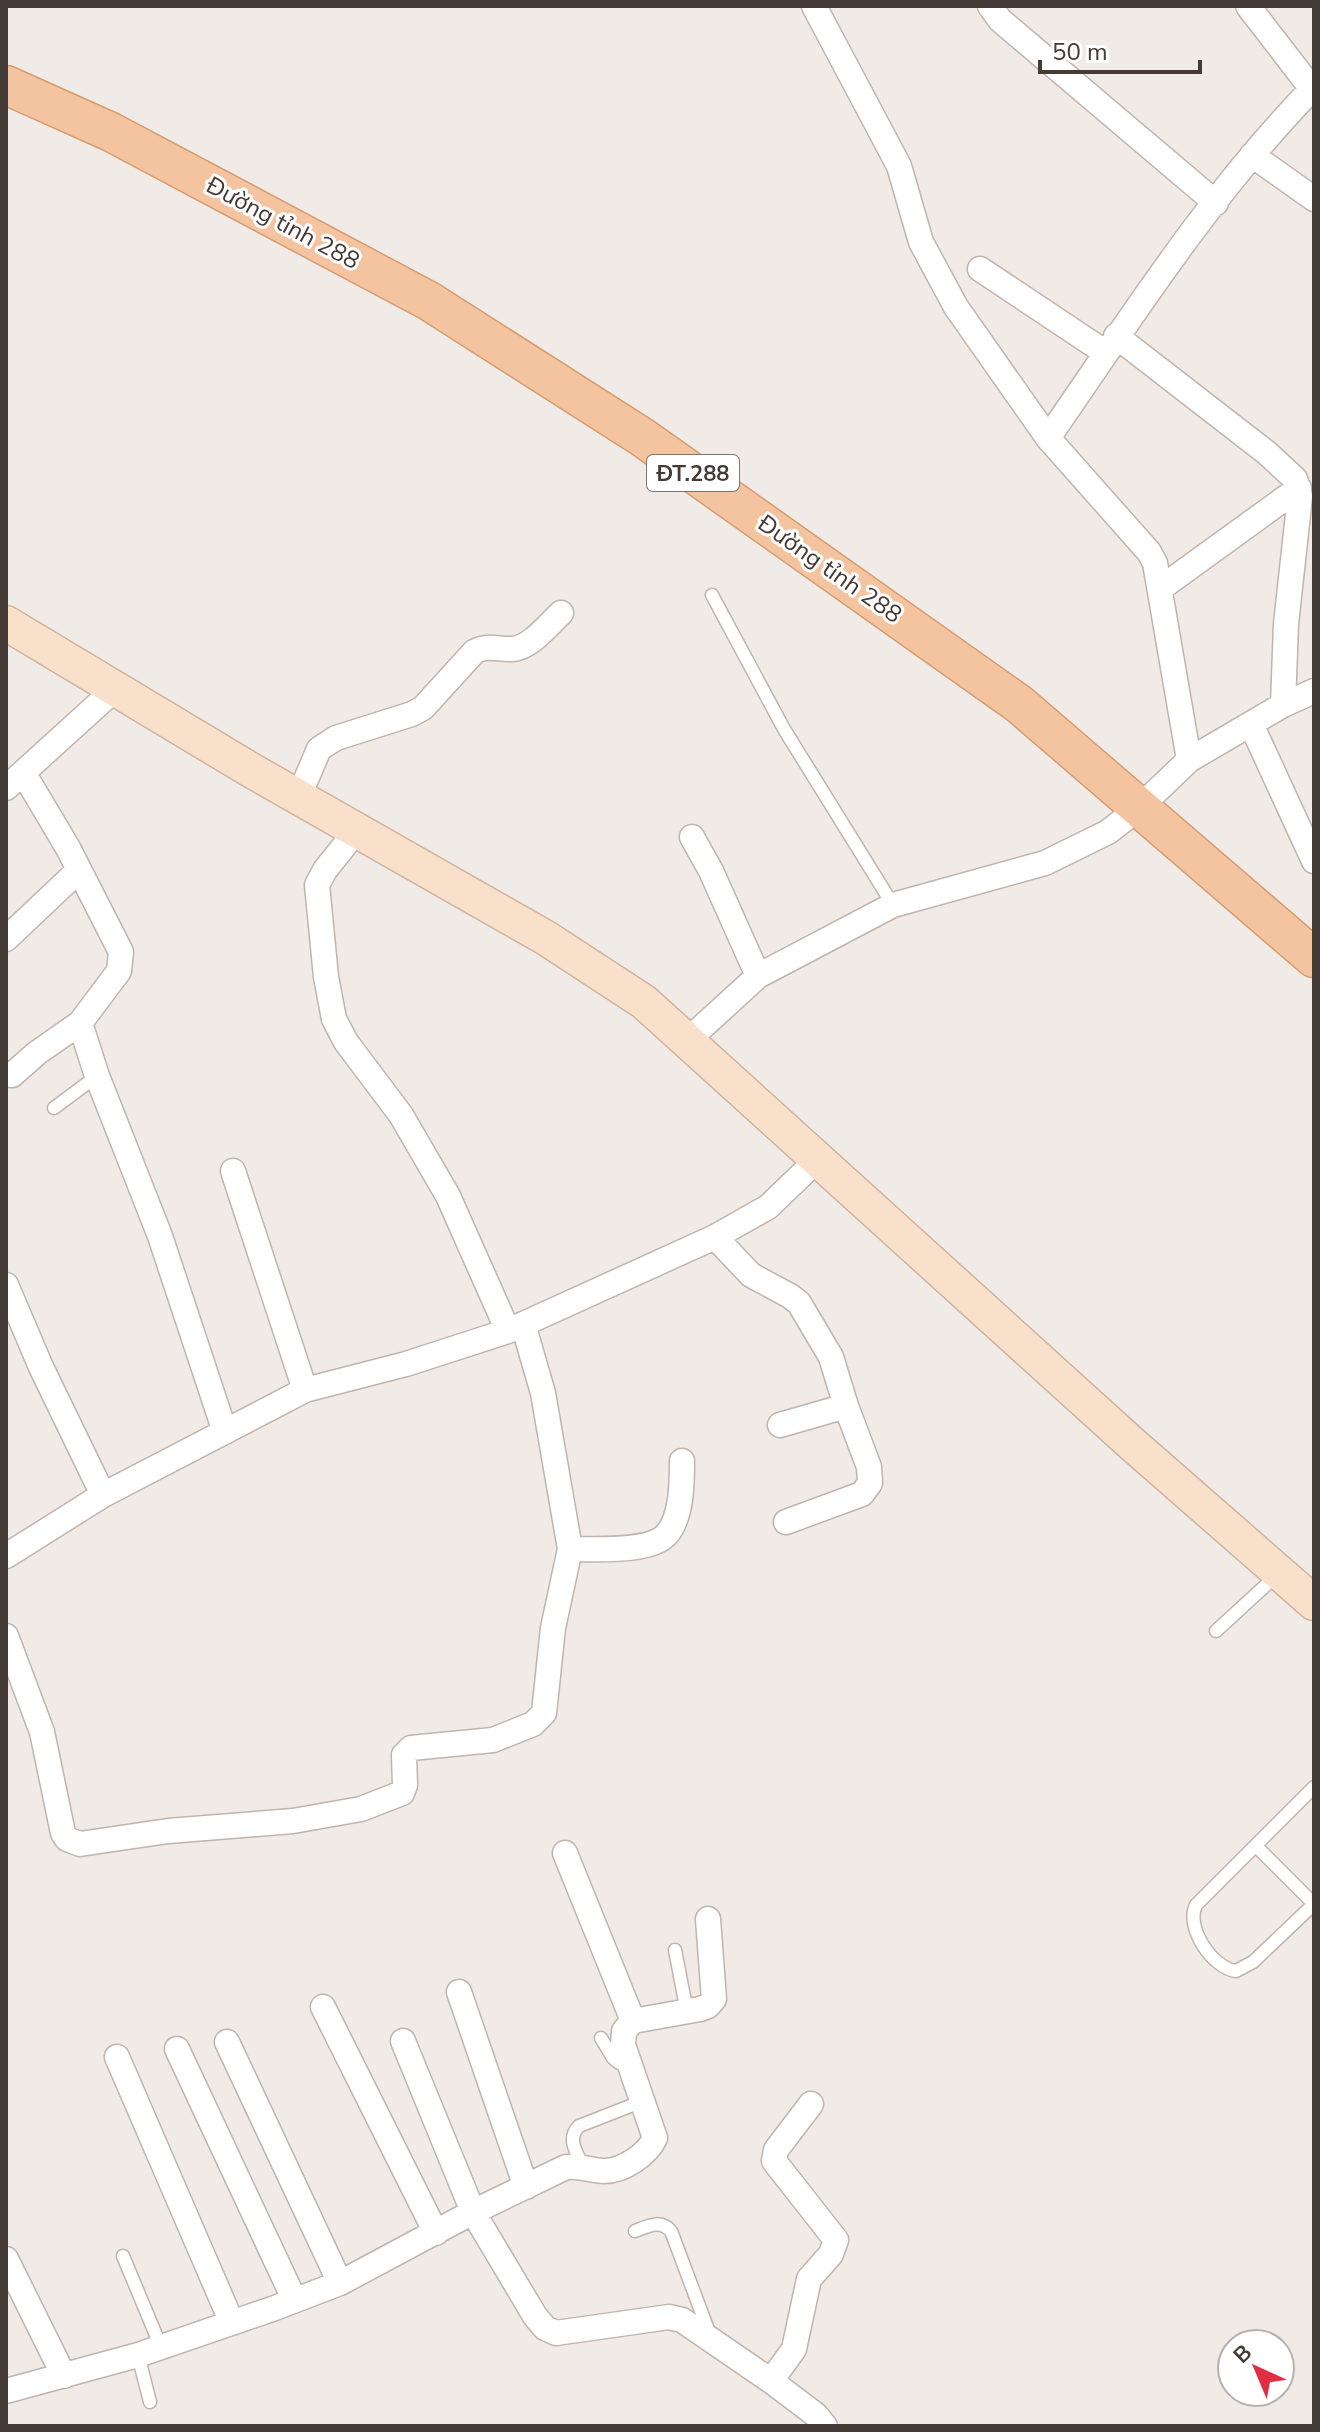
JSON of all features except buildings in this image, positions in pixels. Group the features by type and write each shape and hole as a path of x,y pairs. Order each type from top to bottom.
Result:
{"main road":[{"name":"Đường tỉnh 288","path":"6,85 111,132 429,301 642,437 1019,704 1314,958"}],"street":[{"path":"814,6 899,166 921,242 949,294 1048,438 1149,552 1155,563 1189,760"},
{"path":"990,6 1000,20 1216,203"},
{"path":"1048,438 1111,345 1252,155 1313,88 1248,6"},
{"path":"1252,155 1314,199"},
{"path":"980,269 1111,345 1267,453 1295,479 1300,496 1286,624 1283,705"},
{"path":"1161,588 1299,488"},
{"path":"299,796 319,749 336,738 423,708 474,652 484,646 515,649 530,641 561,613"},
{"path":"6,623 114,690 546,938 644,1002 1131,1443 1314,1603"},
{"path":"12,1075 80,1023 119,971 121,952 79,870 15,781 114,690"},
{"path":"688,1040 758,976 893,905 1045,863 1108,832 1139,808 1189,760 1283,705 1314,691"},
{"path":"1251,724 1314,861"},
{"path":"6,1636 42,1732 63,1833 67,1839 80,1844 168,1831 293,1821 361,1809 402,1793 405,1785 404,1755 411,1748 493,1740 533,1724 544,1713 553,1628 570,1549 543,1393 516,1328 448,1196 401,1115 346,1042 334,1019 326,977 317,885 357,830"},
{"path":"692,837 711,871 758,976"},
{"path":"6,939 79,870"},
{"path":"80,1023 97,1076 160,1236 225,1432"},
{"path":"6,1556 103,1495 305,1390 406,1364 516,1328 715,1237 768,1207 818,1159"},
{"path":"233,1171 305,1390"},
{"path":"715,1237 751,1275 799,1303 831,1357 869,1467 870,1483 862,1494 786,1522"},
{"path":"6,1285 41,1367 103,1495"},
{"path":"780,1425 846,1406"},
{"path":"570,1549 633,1547 667,1535 675,1519 682,1461"},
{"path":"565,1853 633,2021"},
{"path":"6,2391 150,2351 340,2283 473,2212 566,2167 613,2170 631,2162 652,2144 655,2132 622,2036 633,2021 687,2012 708,2006 714,1999 708,1919"},
{"path":"459,1992 526,2187"},
{"path":"323,2007 436,2233"},
{"path":"403,2041 473,2212 545,2328 556,2333 669,2317 682,2320 771,2381 816,2415 825,2426"},
{"path":"227,2042 340,2283"},
{"path":"177,2049 294,2299"},
{"path":"117,2057 232,2323"},
{"path":"771,2381 794,2349 809,2279 831,2254 836,2240 774,2161 776,2150 811,2104"},
{"path":"6,2259 64,2376"}],"lane":[{"path":"712,595 784,729 893,905"},
{"path":"54,1108 97,1076"},
{"path":"1216,1631 1279,1572"},
{"path":"1256,1846 1314,1904 1253,1962 1236,1971 1222,1966 1195,1932 1192,1913 1196,1905 1314,1787"},
{"path":"675,1950 687,2012"},
{"path":"601,2038 619,2063 629,2061"},
{"path":"584,2168 571,2138 579,2126 643,2101"},
{"path":"635,2231 662,2224 671,2231 712,2342"},
{"path":"123,2256 150,2351 150,2402"}]}
